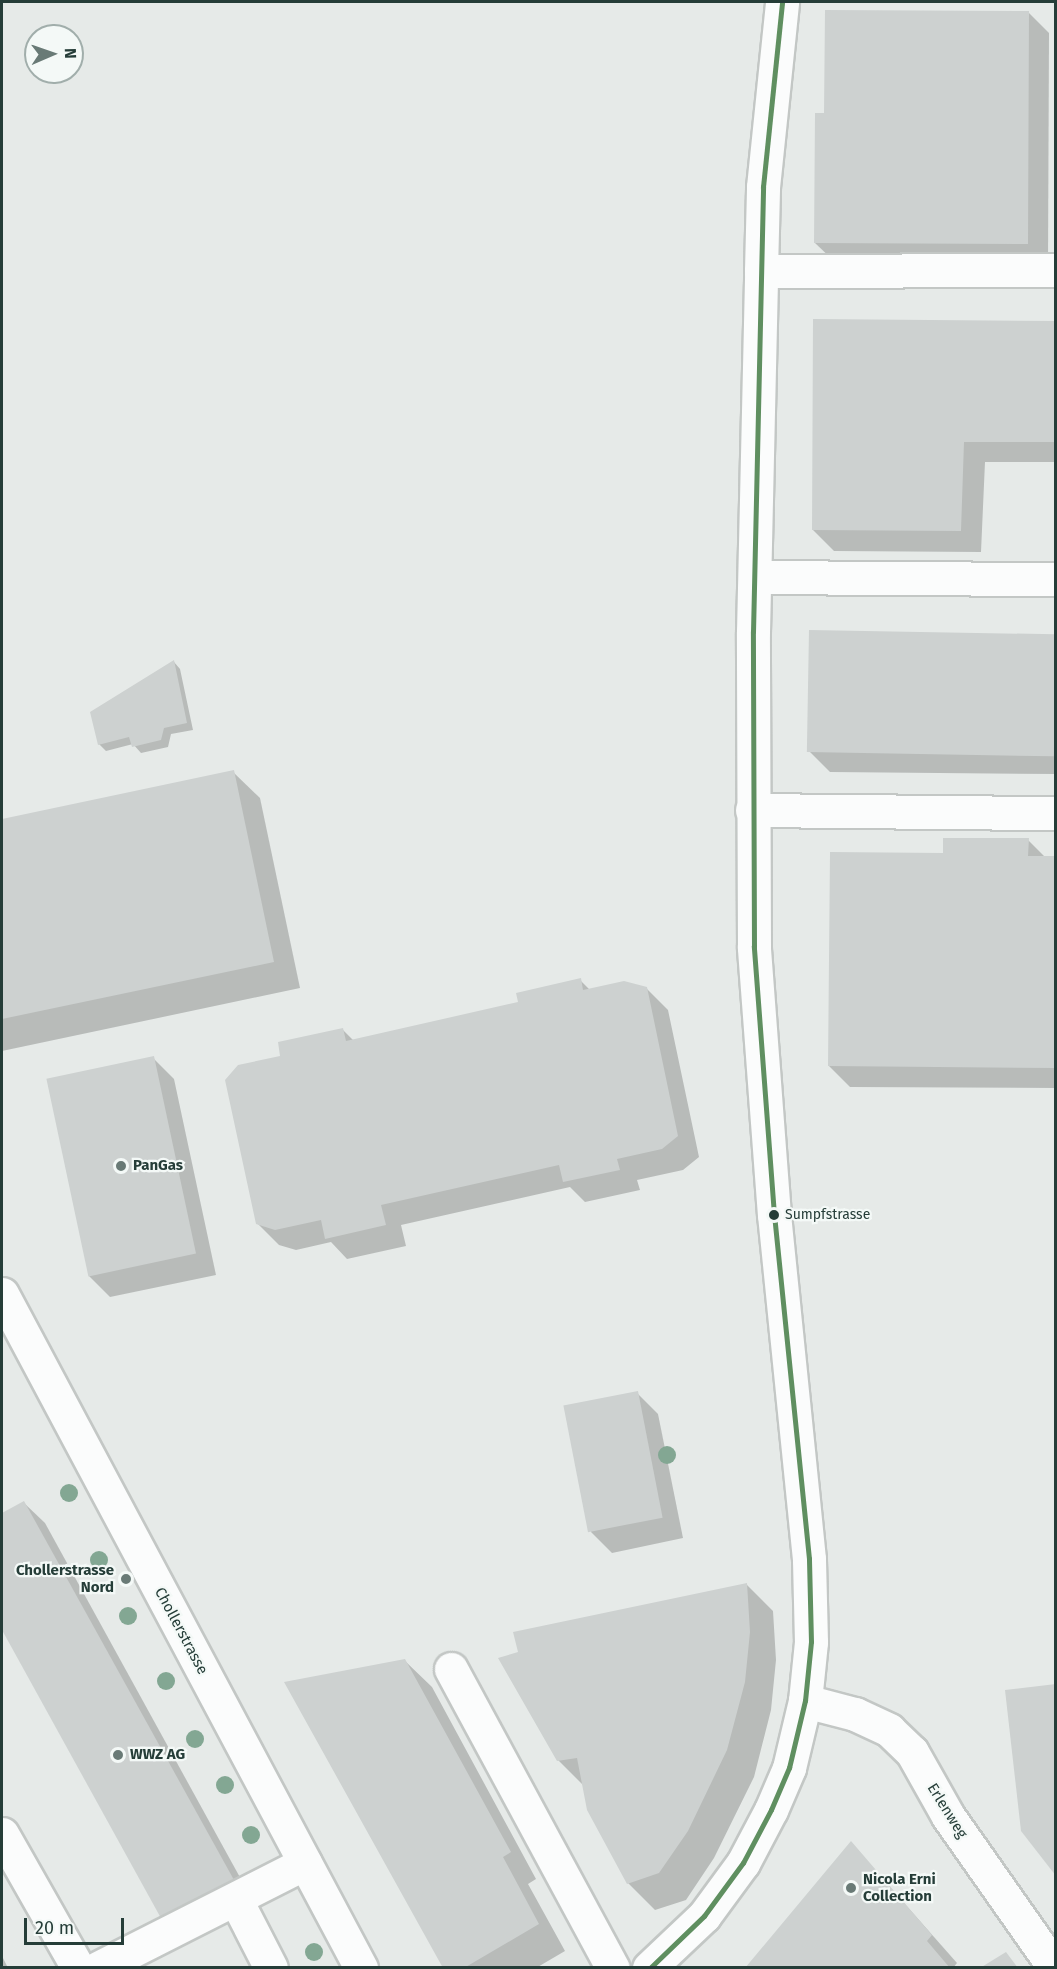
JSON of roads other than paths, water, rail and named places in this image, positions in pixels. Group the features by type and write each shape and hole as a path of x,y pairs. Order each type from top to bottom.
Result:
{"street":[{"path":"649,1968 704,1916 743,1863 789,1768 806,1701 811,1642 809,1559 762,1079 754,947 752,810 761,271 765,164 782,2"},
{"path":"761,271 1056,270"},
{"path":"755,577 1056,579"},
{"path":"752,810 1056,813"},
{"name":"Chollerstrasse","path":"2,1294 361,1968"},
{"path":"451,1669 613,1968"},
{"name":"Erlenweg","path":"806,1701 855,1714 889,1730 912,1752 948,1816 1055,1968"},
{"path":"2,1834 78,1968"},
{"path":"98,1968 305,1863"},
{"path":"236,1900 271,1968"}],"place":[{"name":"PanGas","path":"121,1166"},
{"name":"Sumpfstrasse","path":"774,1215"},
{"name":"Chollerstrasse Nord","path":"126,1579"},
{"name":"WWZ AG","path":"118,1755"},
{"name":"Nicola Erni Collection","path":"851,1888"}]}
